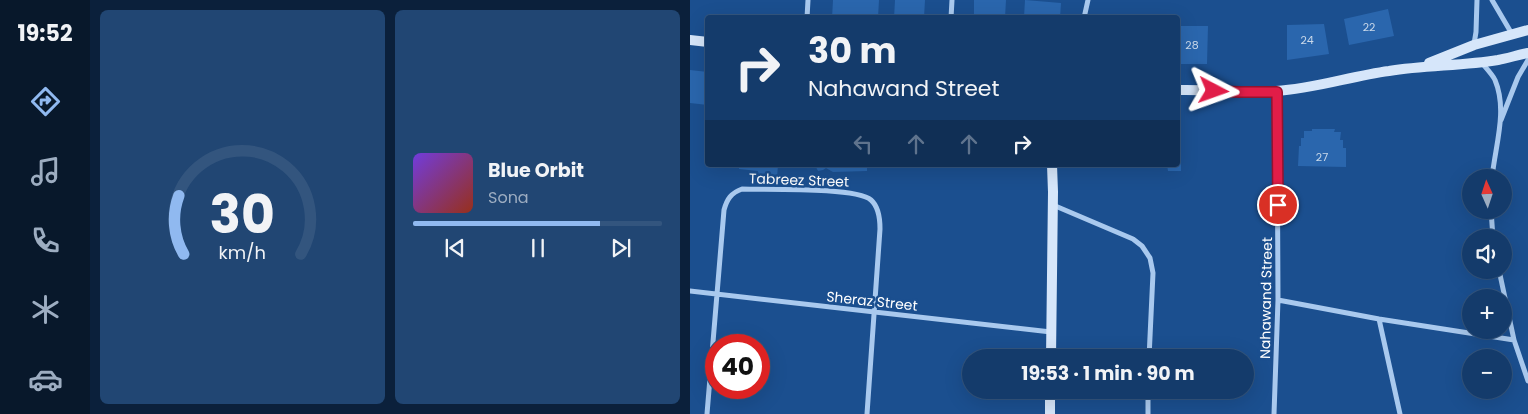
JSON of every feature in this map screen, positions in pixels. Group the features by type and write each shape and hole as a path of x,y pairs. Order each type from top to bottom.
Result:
{"street":[{"path":"807,15 808,0"},
{"path":"950,15 952,0"},
{"path":"1085,15 1088,0"},
{"path":"1474,45 1478,0"},
{"path":"1492,0 1512,34"},
{"path":"1419,67 1474,45 1528,30"},
{"path":"690,40 705,42"},
{"path":"1180,90 1277,92 1306,88 1379,72 1498,60 1528,53"},
{"path":"1500,123 1518,77 1528,60"},
{"path":"1480,61 1494,78 1499,96 1500,123 1493,169"},
{"path":"1180,86 1196,90"},
{"name":"Nahawand Street","path":"1274,414 1278,300 1277,92"},
{"path":"1052,167 1053,192"},
{"path":"1051,349 1052,205 1057,167"},
{"name":"Tabreez Street","path":"707,414 724,210 732,193 742,189 838,191 859,194 871,200 877,208 880,229 867,414"},
{"path":"1052,205 1133,238 1142,246 1150,258 1153,273 1149,349"},
{"path":"1501,279 1514,340 1528,381"},
{"name":"Sheraz Street","path":"690,292 1052,332"},
{"path":"1278,300 1379,319 1514,340"},
{"path":"1379,319 1400,414"},
{"path":"1050,399 1050,414"},
{"path":"1148,399 1148,414"}],"building":[{"path":"833,0 879,0 878,15 832,15"},
{"path":"895,0 925,0 924,15 894,15"},
{"path":"974,0 1006,0 1005,15 974,15"},
{"path":"1025,0 1061,3 1060,15 1024,15"},
{"path":"1388,9 1394,36 1349,45 1344,19"},
{"path":"1324,24 1329,54 1287,60 1287,25"},
{"path":"1180,26 1208,26 1207,64 1180,64"},
{"path":"690,70 705,72 705,105 690,103"},
{"path":"1180,125 1181,171 1168,171 1167,167 1180,167"},
{"path":"1312,129 1335,129 1334,132 1341,132 1340,140 1343,140 1343,148 1346,148 1346,167 1298,166 1301,138 1304,138 1304,131 1312,131"},
{"path":"739,167 778,167 777,178 757,176 758,171 739,169"},
{"path":"816,167 867,167 867,171 833,172 826,168 818,171"}],"route":[{"path":"1214,91 1277,92 1278,205"}]}
